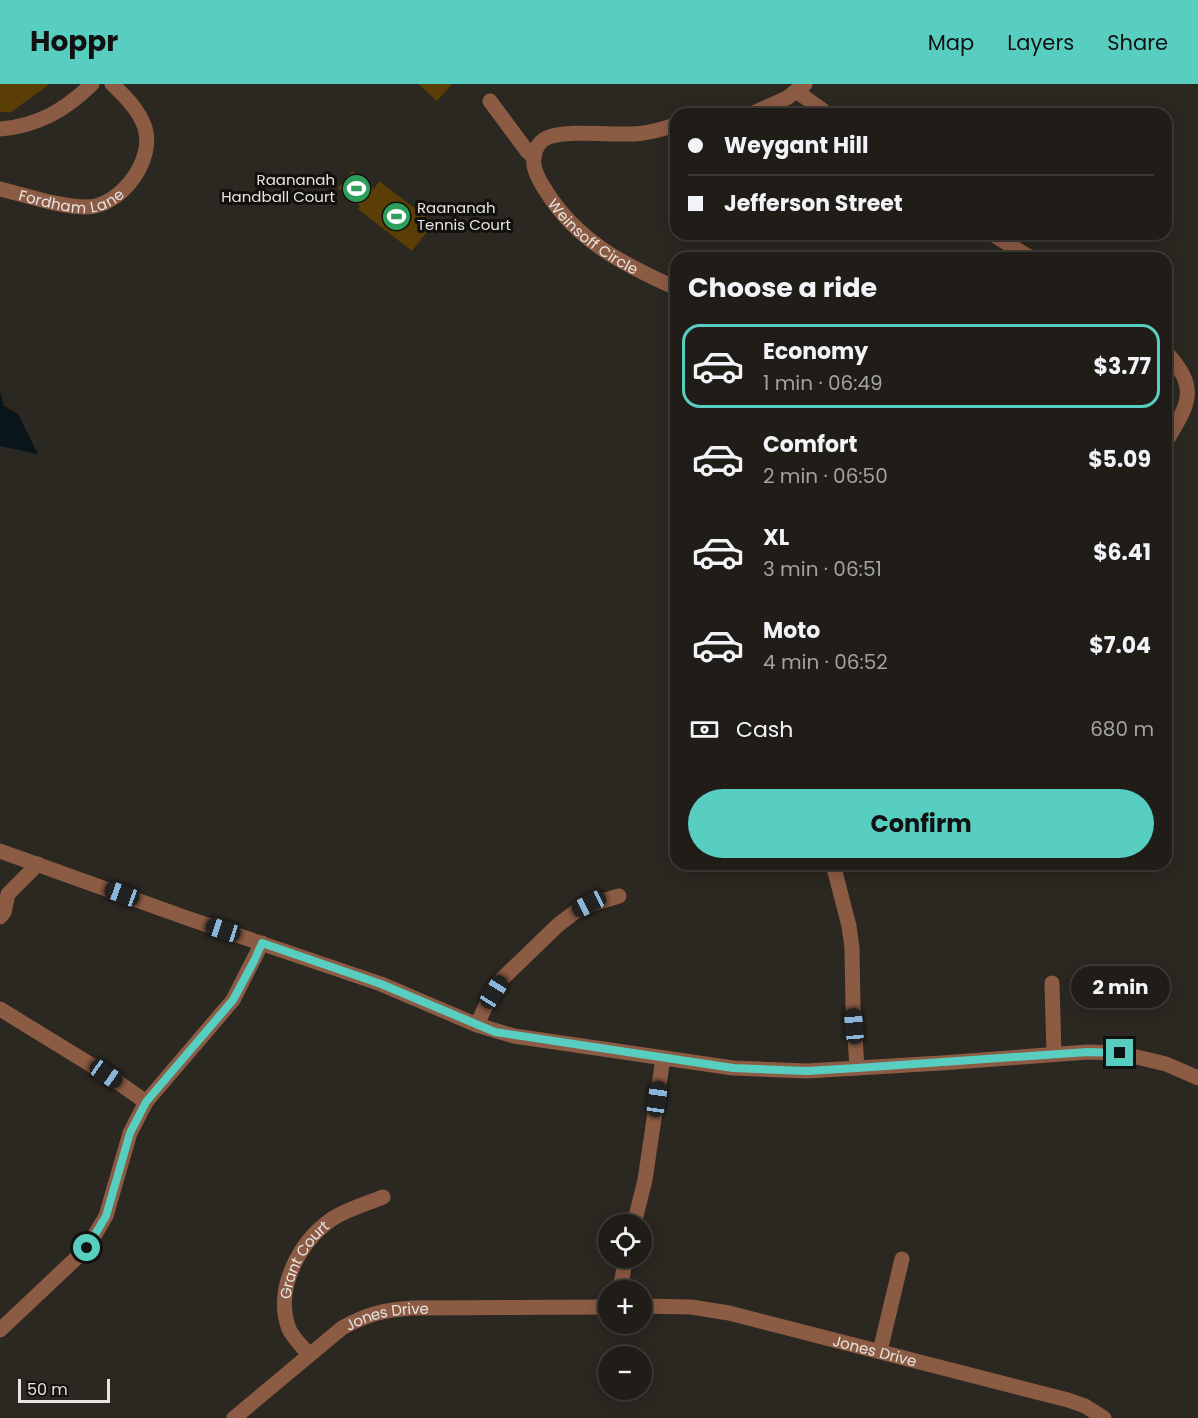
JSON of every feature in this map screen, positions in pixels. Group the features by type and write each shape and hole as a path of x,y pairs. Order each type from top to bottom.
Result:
{"street":[{"path":"0,129 19,128 40,122 74,101 92,84"},
{"name":"Fordham Lane","path":"0,189 86,207 100,205 112,199 126,186 141,165 147,146 145,128 136,111 112,84"},
{"path":"767,108 800,88 822,108"},
{"name":"Weinsoff Circle","path":"490,101 534,160 539,181 552,202 582,236 670,285"},
{"path":"534,160 535,151 541,141 548,137 564,134 635,134 670,126"},
{"path":"1002,240 1021,252"},
{"path":"1172,357 1181,365 1190,379 1193,391 1188,406 1172,432"},
{"path":"0,851 381,984 477,1025 514,1036 733,1068 807,1071 1088,1052 1120,1053 1166,1064 1198,1078"},
{"path":"0,916 4,912 8,894 38,864"},
{"path":"835,870 849,926 852,948 857,1068"},
{"path":"477,1025 486,1005 502,980 558,925 589,904 619,896"},
{"path":"0,1330 87,1248 106,1216 130,1133 146,1102 233,1000 262,943"},
{"path":"1052,983 1054,1054"},
{"path":"0,1009 106,1074 146,1102"},
{"path":"636,1214 645,1180 663,1058"},
{"name":"Grant Court","path":"309,1355 290,1330 285,1307 290,1273 309,1241 332,1219 383,1197"},
{"path":"880,1351 902,1258"},
{"name":"Jones Drive","path":"652,1306 691,1307 729,1312 1068,1400 1085,1406 1104,1418"},
{"name":"Jones Drive","path":"234,1418 342,1328 362,1317 382,1310 598,1307"}],"shaded area":[{"path":"0,84 50,84 11,112 0,112"},
{"path":"418,84 452,84 437,101"},
{"name":"Raananah Tennis Court","path":"352,171 374,189 379,181 434,223 412,251 358,209 360,206 338,188"},
{"path":"0,392 4,406 18,414 38,454 0,446"}],"place":[{"name":"Raananah Handball Court","path":"356,188"},
{"name":"Raananah Tennis Court","path":"396,216"}],"route":[{"path":"87,1248 106,1216 130,1133 146,1102 233,1000 262,943 381,984 495,1032 733,1068 807,1071 1088,1052 1120,1053"}]}
